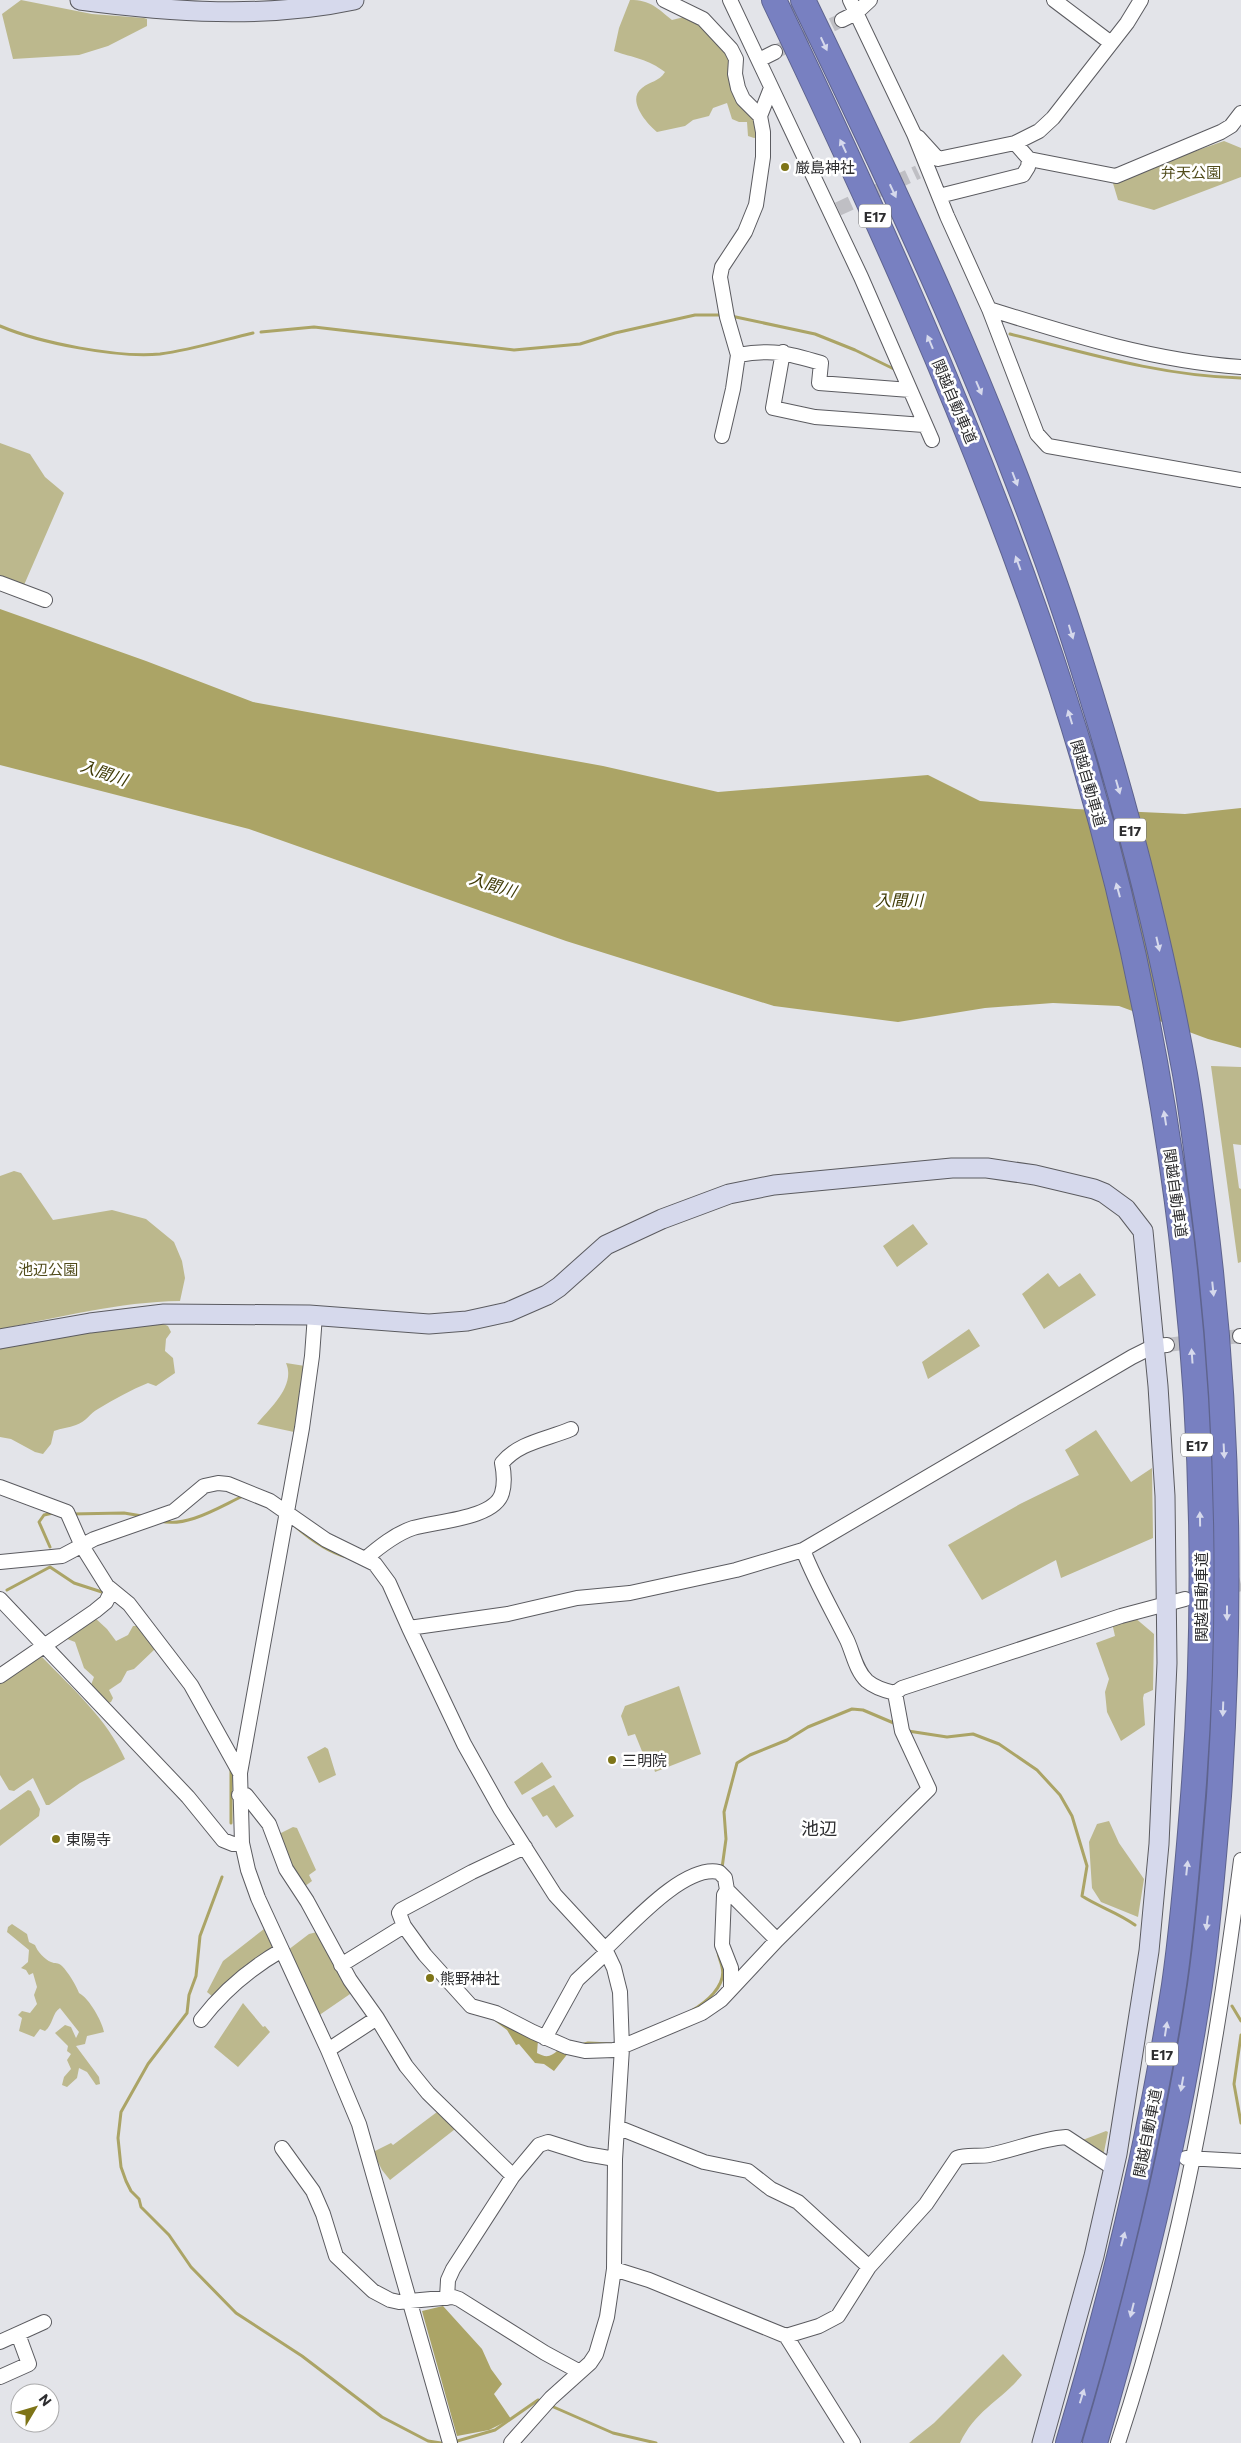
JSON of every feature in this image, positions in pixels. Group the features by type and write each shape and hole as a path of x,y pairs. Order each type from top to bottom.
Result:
{"highway":[{"name":"関越自動車道","path":"774,0 897,264 970,435 1039,622 1104,834 1143,998 1182,1235 1193,1366 1200,1498 1202,1626 1197,1742 1188,1859 1174,1980 1137,2187 1068,2443"},
{"name":"関越自動車道","path":"803,0 921,252 998,433 1066,615 1127,817 1150,906 1187,1082 1208,1240 1220,1363 1226,1506 1226,1635 1214,1862 1200,1985 1165,2176 1122,2349 1095,2443"}],"street":[{"path":"80,0 123,6 218,5 290,8 354,0"},
{"path":"664,0 704,19 731,49 736,59 735,74 738,88 743,99 760,116"},
{"path":"730,0 771,88 834,211 932,440"},
{"path":"850,0 914,134 923,170 939,196 989,309 1037,434 1048,446 1241,480"},
{"path":"842,20 856,13 870,0"},
{"path":"1054,0 1111,43"},
{"path":"914,134 938,159 1015,143 1035,134 1053,118 1111,43 1141,0"},
{"path":"759,60 775,52"},
{"path":"722,436 733,389 738,355 726,314 720,277 722,267 745,232 752,217 758,195 763,157 763,132 760,116 771,88"},
{"path":"1015,143 1029,159 1116,176 1221,132 1231,126 1241,113"},
{"path":"939,196 1024,175 1029,159"},
{"path":"989,309 1141,353 1213,365 1241,367"},
{"path":"738,355 763,351 783,352 821,363 819,383 910,390"},
{"path":"783,352 773,408 815,416 924,425"},
{"path":"0,583 45,600"},
{"path":"0,1339 90,1323 164,1314 315,1315 429,1324 467,1321 490,1316 547,1295 559,1287 606,1245 618,1238 729,1194 774,1185 952,1168 987,1168 1094,1189 1104,1193 1126,1209 1143,1231 1160,1345 1165,1496 1177,1601 1166,1724 1155,1898 1119,2159 1042,2443"},
{"path":"315,1315 311,1365 240,1773 239,1795 242,1843 248,1870 258,1898 328,2050 362,2132 448,2437"},
{"path":"409,1628 506,1614 577,1598 630,1593 736,1570 803,1550 1160,1345"},
{"path":"365,1559 389,1540 411,1529 465,1518 487,1510 502,1495 504,1480 502,1463 507,1458 534,1442 571,1429"},
{"path":"0,1562 62,1556 94,1539 174,1511 202,1487 218,1483 270,1501 286,1517 326,1540 375,1564 389,1583 464,1744 502,1811 555,1895 606,1951 614,1968 620,1992 622,2048 615,2160 614,2269 611,2301 598,2347 590,2362 546,2403 511,2443"},
{"path":"0,1487 68,1513 82,1546 112,1590 129,1604 192,1685 240,1773"},
{"path":"803,1550 815,1580 848,1641 861,1674 868,1682 885,1691 895,1693 902,1688 1121,1616 1177,1601"},
{"path":"0,1676 95,1611 106,1602 112,1590"},
{"path":"0,1599 188,1797 223,1840 233,1844 242,1843"},
{"path":"525,1847 472,1872 401,1910 399,1913 404,1926 425,1955 471,2006 496,2013 545,2038 568,2047 585,2051 603,2052 622,2048 702,2013 721,2000 777,1940 929,1789 902,1727 895,1693"},
{"path":"239,1795 246,1795 269,1824 286,1869 307,1901 341,1965 417,2080 512,2176"},
{"path":"1118,2443 1162,2291 1190,2159 1228,1962 1241,1860"},
{"path":"545,2038 577,1980 665,1893 697,1873 705,1870 719,1872 725,1878 727,1890 777,1940"},
{"path":"727,1890 724,1895 721,1934 724,1954 731,1968 731,1989"},
{"path":"341,1965 404,1926"},
{"path":"201,2020 226,1990 254,1967 282,1950"},
{"path":"328,2050 377,2018"},
{"path":"617,2127 704,2162 748,2171 771,2189 798,2202 869,2267"},
{"path":"786,2336 820,2326 838,2316 869,2267 926,2204 950,2166 961,2156 988,2155 1037,2140 1066,2137 1119,2159"},
{"path":"448,2298 448,2280 453,2269 512,2176 539,2145 548,2142 586,2154 615,2160"},
{"path":"282,2148 313,2192 323,2214 336,2256 381,2297 410,2303 448,2298 465,2302 545,2353 580,2372"},
{"path":"1190,2159 1241,2161"},
{"path":"614,2269 649,2280 786,2336 853,2443"},
{"path":"0,2342 44,2322"},
{"path":"0,2377 29,2364 18,2334"}],"green space":[{"path":"21,0 92,14 144,18 147,19 147,26 108,46 79,55 13,59 2,14"},
{"path":"630,0 649,3 672,20 688,16 702,22 723,45 758,117 760,137 748,136 747,122 739,122 732,119 727,103 713,108 709,116 693,120 685,126 657,132 648,123 637,105 638,93 642,88 660,78 665,72 647,61 614,51 619,28"},
{"name":"弁天公園","path":"1224,141 1241,148 1241,177 1154,210 1118,200 1112,180"},
{"path":"0,443 30,454 45,477 64,493 24,585 0,576"},
{"path":"1211,1066 1241,1067 1241,1145 1233,1144 1239,1188 1241,1189 1241,1262 1238,1263"},
{"name":"池辺公園","path":"14,1171 21,1173 53,1220 112,1210 146,1219 174,1242 182,1261 185,1278 180,1301 112,1307 0,1329 0,1176"},
{"path":"913,1224 928,1244 897,1267 883,1246"},
{"path":"1048,1273 1059,1287 1080,1273 1096,1295 1044,1329 1022,1294"},
{"path":"161,1323 168,1326 171,1332 166,1339 165,1351 173,1358 175,1373 156,1386 148,1383 123,1395 95,1411 79,1424 54,1431 51,1444 43,1454 35,1452 11,1439 0,1437 0,1348 33,1342 51,1336"},
{"path":"969,1329 980,1346 928,1379 922,1362"},
{"path":"286,1363 305,1366 294,1432 257,1424 275,1404 285,1388 288,1380"},
{"path":"1096,1430 1131,1482 1152,1468 1153,1538 1061,1578 1056,1560 982,1600 948,1545 1020,1504 1079,1475 1065,1450"},
{"path":"94,1617 116,1641 128,1635 133,1626 137,1626 155,1649 134,1669 127,1671 121,1682 109,1690 113,1698 108,1703 91,1685 94,1677 84,1668 75,1642 62,1637"},
{"path":"1134,1617 1154,1634 1153,1690 1144,1694 1143,1698 1145,1725 1121,1741 1107,1712 1105,1692 1109,1679 1096,1643 1115,1636 1112,1623"},
{"path":"34,1656 42,1657 77,1692 99,1717 125,1759 80,1783 49,1805 46,1805 33,1778 14,1791 9,1790 0,1775 0,1678"},
{"path":"679,1686 701,1754 655,1772 653,1765 648,1766 635,1734 628,1736 621,1716 625,1706"},
{"path":"325,1747 328,1749 336,1775 319,1783 307,1757"},
{"path":"542,1762 552,1777 522,1795 514,1782"},
{"path":"554,1785 574,1816 556,1828 547,1815 543,1817 531,1798"},
{"path":"28,1790 31,1791 40,1809 39,1816 0,1846 0,1810"},
{"path":"1109,1821 1119,1843 1144,1879 1138,1917 1101,1902 1092,1888 1089,1842 1097,1824"},
{"path":"293,1827 297,1828 316,1870 309,1875 312,1881 301,1889 277,1835"},
{"path":"12,1924 27,1934 29,1942 35,1945 44,1957 52,1963 62,1966 72,1979 79,1993 87,2000 98,2016 104,2032 87,2036 85,2044 76,2046 99,2077 100,2084 96,2085 87,2072 79,2068 77,2078 67,2087 62,2085 64,2077 71,2069 67,2060 71,2054 67,2051 68,2046 55,2033 65,2025 71,2027 76,2038 79,2032 60,2008 45,2031 40,2029 34,2037 19,2031 22,2018 18,2015 22,2011 30,2013 37,2004 34,1995 37,1987 33,1973 29,1975 26,1970 21,1968 28,1962 29,1950 7,1932 8,1927"},
{"path":"264,1929 273,1949 213,1997 207,1992 223,1961"},
{"path":"317,1932 353,1992 318,2016 288,1950 309,1934"},
{"path":"243,2003 263,2027 265,2026 270,2032 238,2067 214,2047"},
{"path":"441,2109 459,2126 390,2180 382,2170 373,2152 391,2143 393,2145"},
{"path":"1106,2131 1108,2132 1103,2157 1080,2141"},
{"path":"1003,2354 1022,2375 973,2422 960,2443 909,2443 934,2423"}],"water":[{"name":"入間川","path":"0,609 146,661 253,702 603,766 718,792 928,775 980,801 1075,809 1185,814 1241,808 1241,1048 1208,1039 1119,1006 1053,1003 985,1008 898,1022 774,1006 566,941 249,829 0,765"},
{"path":"496,2017 538,2040 537,2053 540,2055 548,2056 558,2050 569,2052 554,2071 544,2064 535,2063 519,2044 516,2045 507,2030 492,2019"},
{"path":"443,2306 482,2349 491,2369 502,2384 494,2394 511,2419 489,2430 457,2436 422,2311"}],"waterway":[{"path":"261,332 314,327 514,350 580,344 615,333 695,315 722,315"},
{"path":"731,316 815,334 855,350 896,370"},
{"path":"0,326 36,338 79,348 142,355 183,350 253,333"},
{"path":"1010,334 1096,356 1153,368 1182,373 1241,378"},
{"path":"160,1521 181,1522 192,1519 243,1496"},
{"path":"50,1547 39,1522 44,1515 53,1513"},
{"path":"71,1514 124,1513 142,1516"},
{"path":"295,1526 319,1545 347,1557"},
{"path":"7,1590 50,1567 74,1583 105,1593"},
{"path":"722,1868 726,1839 724,1812 737,1763 750,1755 787,1740 808,1727 852,1709 863,1710 896,1724"},
{"path":"908,1731 947,1737 973,1734 999,1744 1037,1770 1060,1795 1072,1816 1087,1866 1082,1896 1135,1925"},
{"path":"231,1769 231,1823"},
{"path":"222,1877 200,1936 196,1976 189,1995 187,2013 148,2064 121,2112 118,2138 121,2167 126,2181 131,2191 139,2199 141,2207 169,2235 191,2267 236,2313 302,2356 382,2417 428,2441 441,2443"},
{"path":"691,2011 708,1999 721,1981 723,1974 718,1951"},
{"path":"1232,2006 1241,2021"},
{"path":"1241,2035 1234,2084 1241,2123"},
{"path":"581,2045 588,2043 612,2044"},
{"path":"454,2442 495,2430 538,2400 544,2402"},
{"path":"549,2405 613,2433 656,2443"}],"tunnel":[{"path":"775,52 842,20"},
{"path":"838,209 918,172"},
{"path":"1167,1345 1240,1336"},
{"path":"1196,1596 1241,1584"}],"place":[{"name":"厳島神社","path":"785,167"},
{"name":"三明院","path":"612,1760"},
{"name":"東陽寺","path":"56,1839"},
{"name":"熊野神社","path":"430,1978"}],"district":[{"name":"池辺","path":"819,1828"}]}
